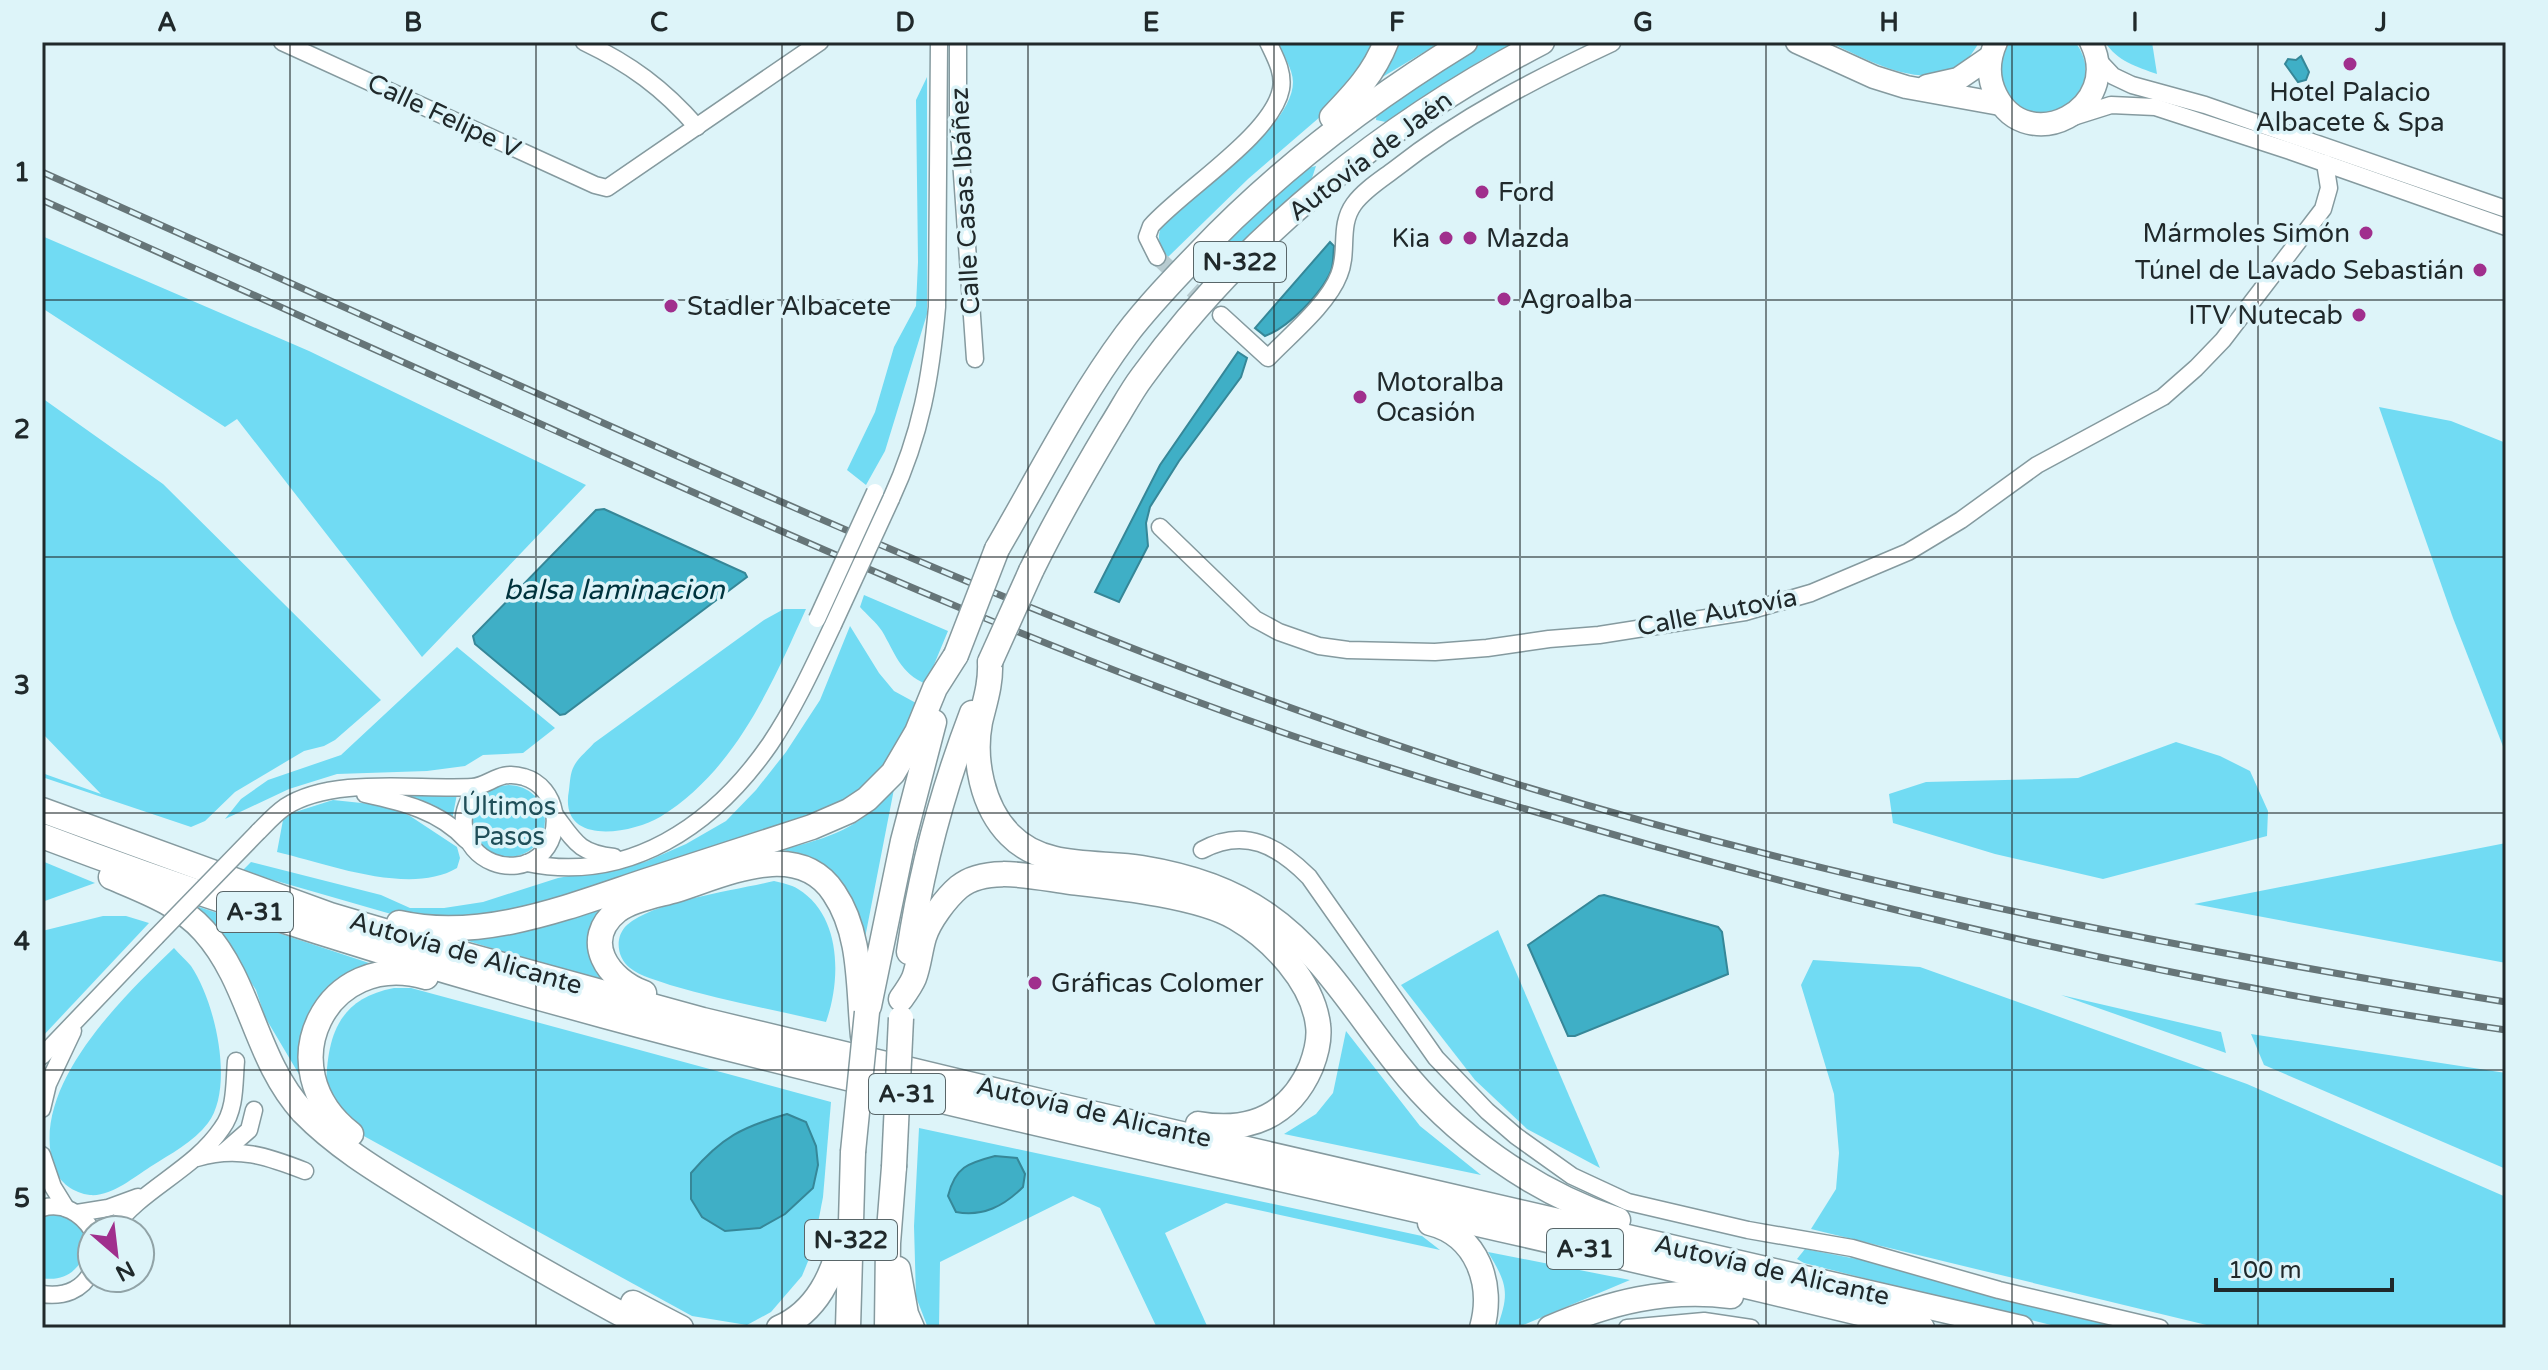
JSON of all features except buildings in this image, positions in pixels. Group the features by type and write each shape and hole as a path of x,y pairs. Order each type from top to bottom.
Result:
{"highway":[{"path":"1241,208 1363,86 1386,42"},
{"name":"Autovía de Jaén","path":"956,655 997,549 1083,400 1126,335 1168,284 1241,208 1321,139 1400,82 1465,42"},
{"name":"Autovía de Jaén","path":"990,662 1067,499 1142,377 1233,268 1340,173 1405,124 1439,100 1542,42"},
{"path":"330,915 369,916 412,926 452,929 496,924 603,895 812,827 858,805 893,773 917,732 935,688 956,655"},
{"name":"N-322","path":"848,1328 853,1152 867,1012 903,841 931,731 956,655"},
{"path":"990,662 991,683 981,721 978,760 992,809 1009,835 1032,852 1067,862 1143,868 1192,891 1215,907 1235,907 1267,915 1305,947 1400,1068 1440,1112 1486,1150 1531,1180 1590,1211 1653,1232 1681,1248"},
{"name":"N-322","path":"887,1328 901,1008 915,914 935,830 990,662"},
{"name":"Autovía de Alicante","path":"42,810 330,915 703,1020 2021,1328"},
{"name":"Autovía de Alicante","path":"42,836 246,909 585,1012 886,1089 1922,1328"},
{"path":"42,848 169,903 203,929 236,978 268,1057 282,1082 301,1109 329,1137 368,1165 483,1236 647,1328"},
{"path":"703,1020 680,1003 640,993 619,981 606,965 600,947 603,928 619,910 640,901 772,863 797,866 813,873 833,890 848,918 858,972 863,1038"},
{"path":"901,1008 914,979 925,933 959,887 975,879 1020,876 1192,891"},
{"path":"1096,1113 1127,1111 1203,1125 1240,1127 1266,1119 1288,1102 1304,1083 1316,1055 1318,1026 1312,1004 1297,975 1274,945 1235,907"},
{"path":"471,979 445,982 412,973 377,975 356,982 340,993 319,1018 309,1046 311,1075 323,1106 336,1122 360,1142 489,1222 681,1328"},
{"path":"893,1175 898,1279 912,1328"},
{"path":"779,1328 807,1308 830,1279 840,1242 845,1204 853,1184"},
{"path":"1369,1199 1394,1214 1436,1224 1457,1237 1485,1275 1488,1307 1482,1328"},
{"path":"1550,1328 1633,1298 1663,1294 1700,1292 1773,1301 1801,1299"}],"main road":[{"path":"1797,42 1874,77 1906,87 2000,104 2021,120 2039,124 2067,119 2088,102 2095,89 2094,50"},
{"path":"1906,87 1942,84 1958,79 1993,50"},
{"path":"1993,50 1990,83 2000,104"}],"street":[{"name":"Calle Felipe V","path":"282,42 607,188 697,127"},
{"path":"584,42 614,56 651,81 697,127 820,42"},
{"name":"Calle Casas Ibáñez","path":"958,42 958,117 975,359"},
{"path":"1157,257 1147,237 1151,226 1255,132 1276,105 1282,86 1280,67 1268,42"},
{"path":"1221,315 1268,358 1333,288 1344,257 1344,225 1354,205 1369,190 1421,149 1476,115 1612,43"},
{"path":"825,622 891,499 909,460 922,417 937,307 939,47"},
{"path":"2094,50 2113,76 2132,85 2205,105 2506,209"},
{"path":"2067,119 2111,105 2155,107 2506,227"},
{"name":"Calle Autovía","path":"1160,527 1255,619 1279,632 1319,646 1348,650 1435,652 1599,635 1745,612 1811,593 1908,552 1961,520 2037,465 2163,397 2223,340 2323,209 2329,188 2325,163"},
{"path":"348,790 406,803 427,812 457,831 482,858 500,866 527,863 551,868 587,868 625,860 677,836 710,812 739,783 770,743 803,687 875,492"},
{"path":"42,1056 258,832 285,807 302,798 332,791 405,786 477,787 504,774 524,777 540,785 551,800 555,815 577,844 593,855 625,860"},
{"path":"469,843 463,826 466,804 477,787"},
{"path":"527,863 540,855 551,839 555,815"},
{"path":"1202,850 1220,840 1245,840 1276,849 1291,860 1309,877 1405,1016 1459,1084 1516,1136 1572,1176 1600,1190 1628,1202 1748,1230 1852,1248 1999,1290 2160,1328"},
{"path":"42,1109 48,1084 79,1019"},
{"path":"123,1214 143,1195 197,1158 223,1128 235,1092 236,1061"},
{"path":"223,1128 256,1117 249,1130 225,1151"},
{"path":"197,1158 225,1151 264,1155 305,1171"},
{"path":"42,1155 53,1187 76,1215"},
{"path":"42,1208 72,1211 108,1208 143,1195"},
{"path":"42,1294 63,1295 76,1289"},
{"path":"1627,1328 1704,1321 1751,1328"}],"green space":[{"path":"1277,42 1378,42 1335,104 1248,179 1167,258 1159,238 1166,218 1262,138 1289,100 1293,77"},
{"path":"1394,42 1441,42 1374,82"},
{"path":"1482,42 1516,42 1483,59 1386,122 1376,120 1377,109"},
{"path":"1829,42 1979,42 1965,61 1949,72 1930,75 1889,68"},
{"path":"2008,42 2075,42 2084,61 2085,78 2078,93 2066,105 2051,112 2035,114 2020,110 2008,98 1997,68"},
{"path":"2105,42 2152,42 2157,74 2121,59"},
{"path":"927,77 927,314 885,451 866,485 847,470 875,412 894,347 916,306 916,100"},
{"path":"1316,166 1312,178 1227,259 1211,265 1216,246 1297,171"},
{"path":"42,236 309,351 586,485 422,657 237,419 225,427 42,308"},
{"path":"42,398 163,484 381,700 335,740 304,751 235,792 205,821 191,827 42,777 42,773 101,794 42,733"},
{"path":"2379,407 2451,421 2506,443 2506,754 2453,618"},
{"path":"864,595 948,631 926,684 904,668 882,631 860,607"},
{"path":"784,609 806,609 748,725 710,776 660,817 632,828 600,831 585,828 574,821 569,808 572,772 578,760 594,743 764,620"},
{"path":"850,626 894,691 916,703 910,728 875,779 853,796 803,823 534,909 427,919 391,914 242,871 251,862 381,895 410,908 444,908 483,902 558,878 645,862 686,844 726,821 756,790 786,752 820,700"},
{"path":"457,647 555,728 523,753 483,755 465,766 427,771 337,774 289,789 225,819 241,799 268,780 341,755"},
{"path":"2176,742 2220,756 2250,771 2268,811 2267,836 2103,879 1995,854 1893,823 1889,794 1926,782 2078,778"},
{"name":"Últimos Pasos","path":"502,785 516,785 535,795 545,814 545,828 535,847 516,857 502,857 483,847 473,828 473,814 483,795"},
{"path":"894,789 864,943 846,893 830,869 817,860 781,850 843,830 868,814"},
{"path":"393,791 457,794 452,820 437,808"},
{"path":"333,800 390,806 410,816 457,847 460,858 457,868 438,876 393,878 344,870 277,852 283,820 292,813"},
{"path":"2506,843 2506,963 2194,904"},
{"path":"42,861 95,883 42,902"},
{"path":"774,881 796,888 812,901 823,915 830,932 835,969 826,1022 670,985 639,974 622,959 620,935 627,925 640,917 697,897"},
{"path":"612,903 592,959 605,983 455,937"},
{"path":"199,907 369,963 348,975 300,1053 300,1076 265,1017 256,990 227,946 195,912"},
{"path":"103,916 126,916 149,923 42,1037 42,931"},
{"path":"1498,930 1600,1168 1527,1129 1475,1080 1401,985"},
{"path":"174,948 200,981 214,1022 221,1067 216,1107 208,1123 196,1136 122,1186 98,1195 78,1192 63,1182 54,1167 50,1137 54,1106 67,1076 106,1018"},
{"path":"1813,960 1920,967 2247,1084 2506,1197 2506,1328 2219,1328 1811,1229 1836,1189 1839,1153 1834,1094 1801,985"},
{"path":"411,988 831,1102 823,1197 813,1249 802,1276 771,1312 747,1325 692,1316 362,1135 326,1089 329,1053 339,1023 348,1011 375,993"},
{"path":"2061,995 2221,1032 2226,1053"},
{"path":"1346,1031 1420,1126 1481,1175 1284,1134 1316,1114 1333,1093"},
{"path":"2251,1034 2506,1073 2506,1169 2264,1065"},
{"path":"919,1128 1422,1236 1440,1250 1226,1203 1165,1233 1208,1328 1157,1328 1100,1208 1073,1196 940,1262 939,1328 928,1328 916,1297 914,1226"},
{"path":"42,1213 67,1215 76,1222 76,1268 56,1278 42,1278"},
{"path":"1805,1249 1893,1266 2136,1328 2063,1328 1804,1263 1797,1259"},
{"path":"1488,1252 1630,1280 1516,1328 1497,1328 1504,1305 1504,1288"}],"water":[{"path":"2301,56 2309,72 2306,80 2298,82 2285,64 2288,59 2296,60"},
{"path":"1330,242 1334,246 1332,268 1327,280 1294,318 1265,336 1255,328"},
{"path":"1238,352 1247,358 1241,377 1179,461 1150,507 1146,523 1148,546 1119,602 1095,592 1160,465"},
{"name":"balsa laminacion","path":"604,509 745,573 747,577 560,715 475,644 473,636 596,510"},
{"path":"1604,895 1718,927 1722,932 1728,974 1575,1036 1568,1036 1528,945"},
{"path":"787,1114 806,1122 816,1146 818,1165 813,1188 785,1214 760,1228 725,1231 702,1217 691,1199 691,1173 713,1150 734,1135"},
{"path":"995,1156 1017,1158 1025,1174 1023,1187 1008,1200 984,1211 956,1212 948,1196 954,1178 970,1164"}],"tunnel":[{"path":"1157,257 1212,308"}],"railway":[{"path":"42,172 689,461 1014,601 1234,687 1457,765 1714,840 1977,903 2242,956 2506,1002"},
{"path":"42,200 884,576 1047,644 1296,737 1632,840 1879,906 2003,936 2253,988 2506,1030"}],"place":[{"name":"Hotel Palacio Albacete & Spa","path":"2350,64"},
{"name":"Ford","path":"1482,192"},
{"name":"Mármoles Simón","path":"2366,233"},
{"name":"Kia","path":"1446,238"},
{"name":"Mazda","path":"1470,238"},
{"name":"Túnel de Lavado Sebastián","path":"2480,270"},
{"name":"Agroalba","path":"1504,299"},
{"name":"Stadler Albacete","path":"671,306"},
{"name":"ITV Nutecab","path":"2359,315"},
{"name":"Motoralba Ocasión","path":"1360,397"},
{"name":"Gráficas Colomer","path":"1035,983"}]}
